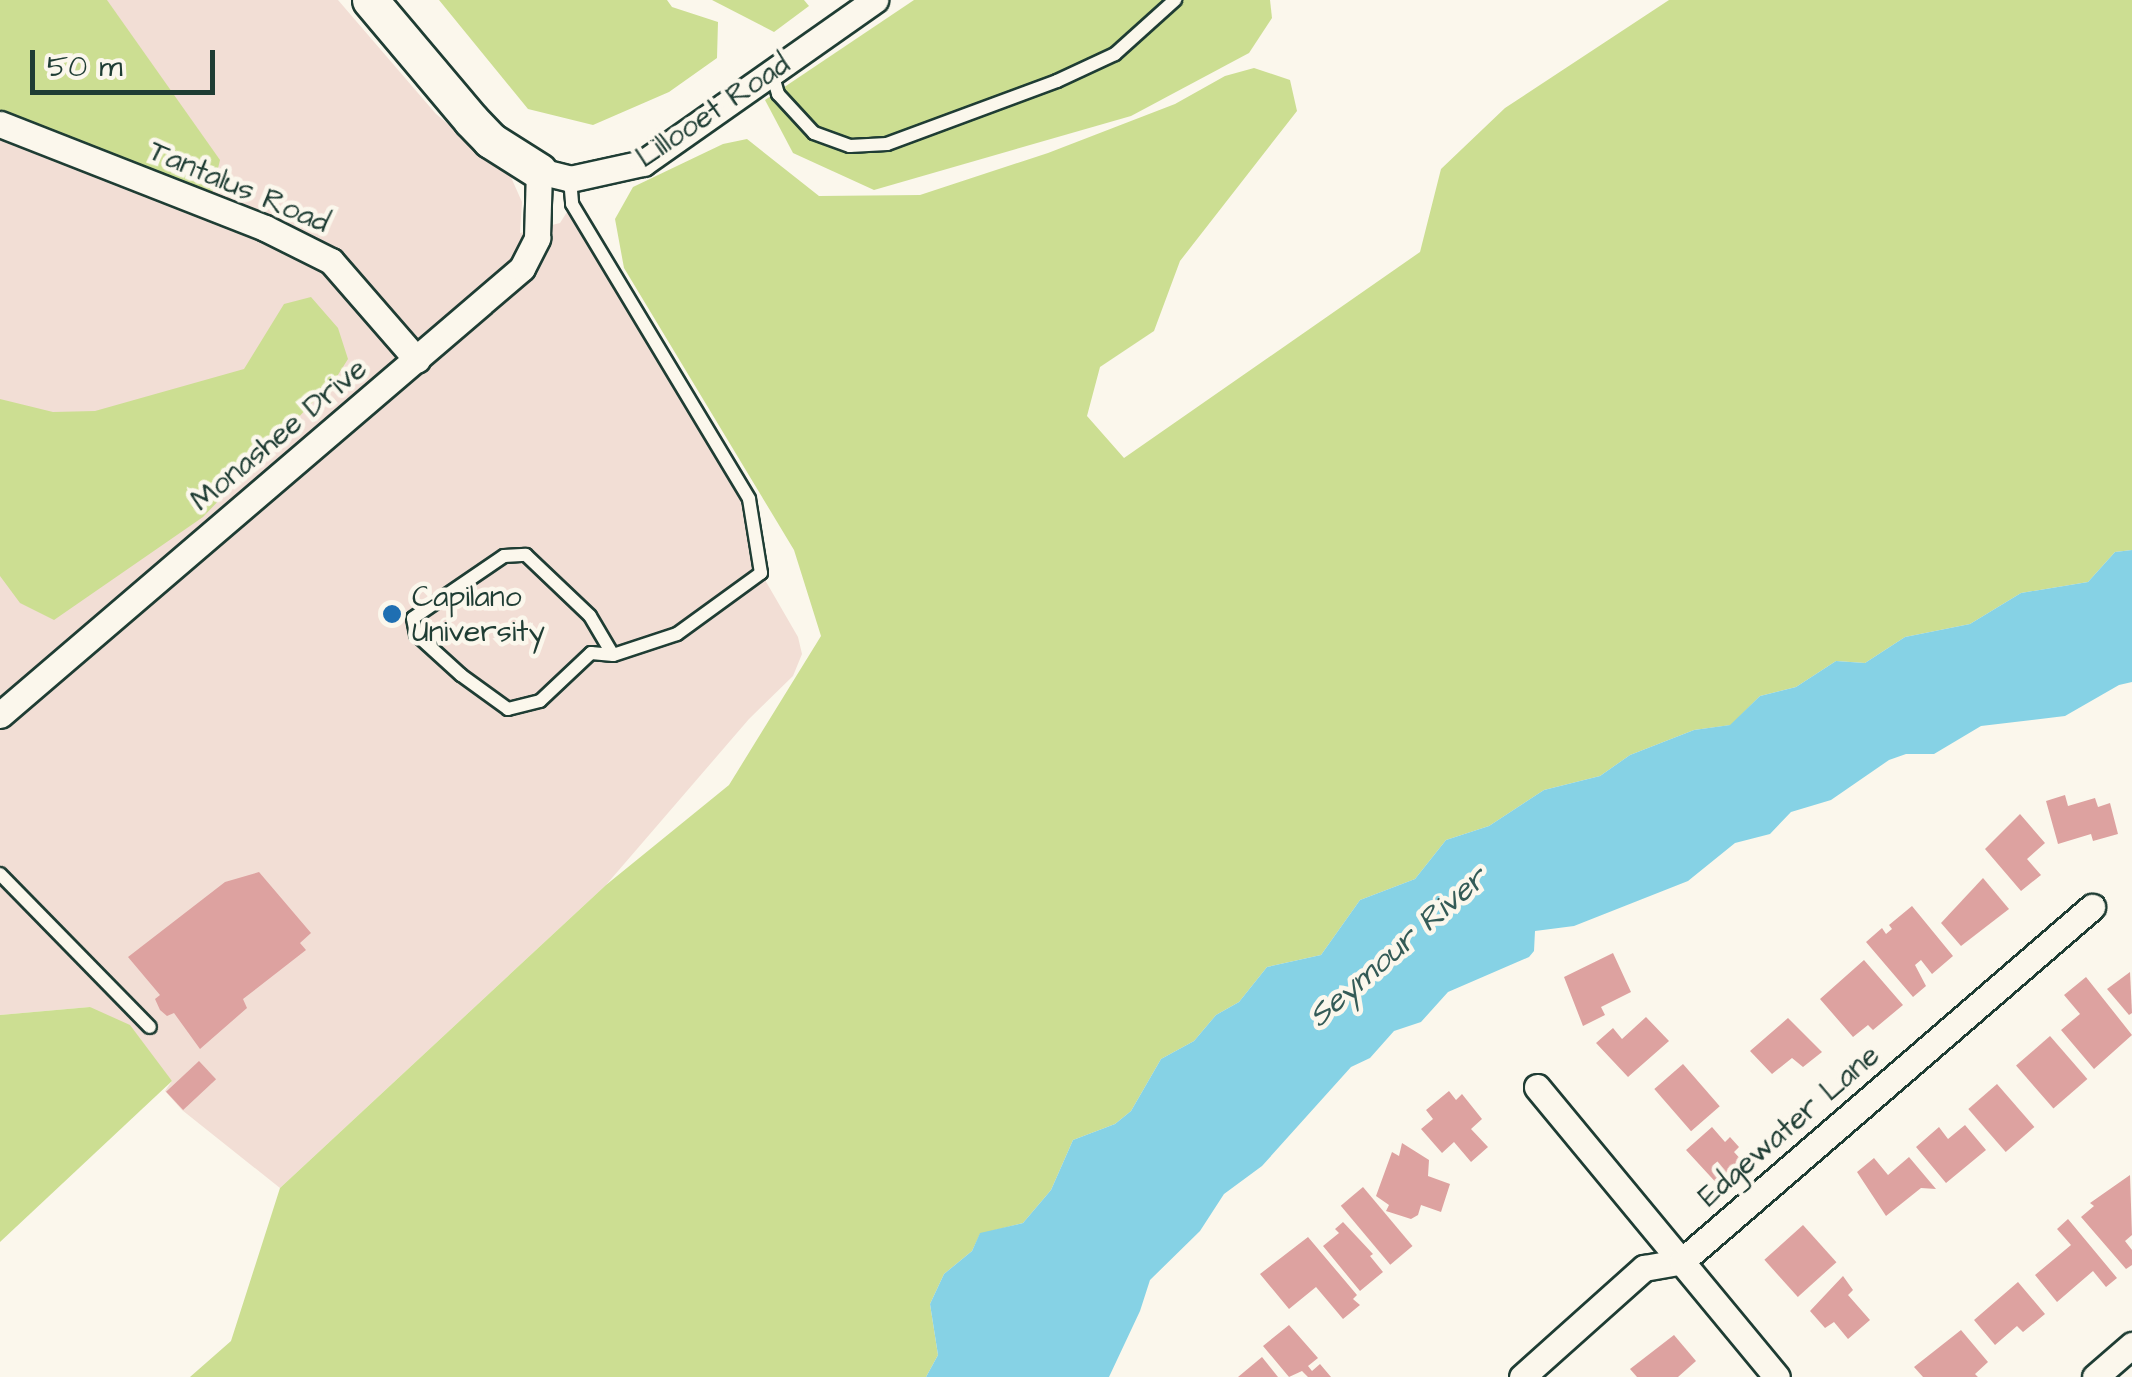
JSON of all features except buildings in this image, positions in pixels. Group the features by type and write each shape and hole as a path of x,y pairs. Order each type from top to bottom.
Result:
{"street":[{"path":"370,0 490,140 554,175"},
{"name":"Lillooet Road","path":"554,175 624,170 658,155 876,0"},
{"name":"Tantalus Road","path":"0,124 265,228 332,260 416,360"},
{"name":"Monashee Drive","path":"0,716 416,360 532,254 540,212 554,175"},
{"name":"Edgewater Lane","path":"1522,1377 1644,1268 1682,1260 2092,907"},
{"path":"1537,1087 1777,1377"},
{"path":"2095,1377 2132,1345"}],"lane":[{"path":"772,73 778,94 814,133 850,146 887,144 1057,81 1115,54 1174,0"},
{"path":"554,175 748,499 761,572 677,634 613,655 591,654 540,701 508,709 461,676 416,634 413,618 504,556 526,555 590,616 613,655"},
{"path":"0,874 150,1027"}],"shaded area":[{"name":"Capilano University","path":"66,0 338,0 436,114 510,175 522,202 520,233 560,223 572,204 749,499 761,573 798,637 802,654 793,676 749,719 606,885 280,1188 182,1110 165,1091 172,1081 90,1007 0,1015 0,104"}],"green space":[{"path":"0,0 107,0 220,160 211,198 0,116"},
{"path":"439,0 667,0 672,7 718,22 717,58 669,92 593,125 528,109"},
{"path":"712,0 804,0 809,6 774,32"},
{"path":"914,0 1270,0 1272,18 1249,53 1131,116 874,190 793,153 765,100"},
{"path":"1669,0 2132,0 2132,550 2115,552 2088,582 2021,593 1970,624 1905,637 1865,663 1836,661 1796,687 1760,696 1731,725 1694,730 1630,755 1600,776 1544,790 1489,826 1446,840 1415,879 1360,900 1321,955 1267,967 1239,1002 1216,1015 1194,1041 1161,1059 1131,1111 1115,1124 1073,1140 1051,1190 1023,1223 980,1234 972,1251 944,1274 930,1304 938,1355 926,1377 190,1377 231,1341 280,1188 606,885 729,785 821,636 794,550 624,268 615,219 633,187 723,144 747,139 819,196 920,195 1048,153 1175,104 1225,76 1254,68 1290,80 1297,111 1180,261 1154,331 1100,367 1087,416 1124,458 1420,252 1441,169 1505,108"},
{"path":"311,297 338,328 348,359 336,378 203,517 54,620 20,603 0,576 0,399 53,412 95,411 244,369 284,304"},
{"path":"90,1007 130,1025 172,1081 0,1242 0,1015"}],"water":[{"name":"Seymour River","path":"2132,550 2132,682 2119,685 2065,716 1981,726 1934,754 1906,754 1889,760 1831,800 1791,812 1770,834 1735,843 1688,881 1574,926 1535,931 1534,951 1529,957 1448,992 1421,1022 1394,1031 1370,1058 1351,1067 1262,1166 1224,1194 1200,1231 1150,1280 1109,1377 926,1377 938,1355 930,1304 944,1274 972,1251 980,1233 1023,1223 1051,1190 1073,1140 1115,1124 1131,1111 1161,1059 1194,1041 1216,1015 1239,1002 1267,967 1321,955 1360,900 1415,879 1446,840 1489,826 1544,790 1600,776 1630,755 1694,730 1730,725 1760,696 1796,687 1836,661 1865,663 1905,637 1970,624 2021,593 2088,582 2115,552"}],"place":[{"name":"Capilano University","path":"392,614"}]}
